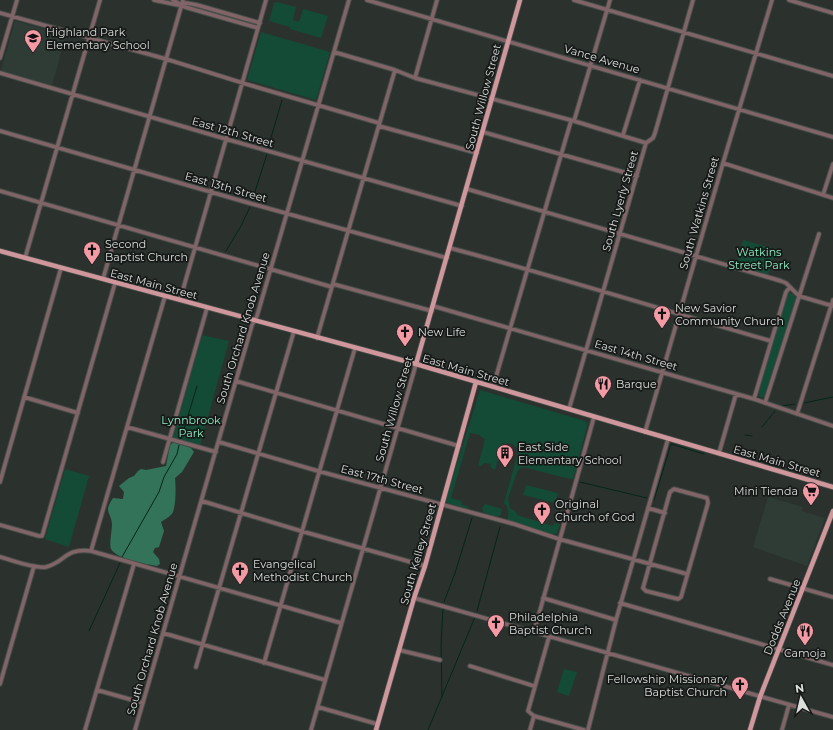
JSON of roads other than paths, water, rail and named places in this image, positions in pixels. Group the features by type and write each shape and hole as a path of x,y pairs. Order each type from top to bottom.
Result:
{"main road":[{"name":"South Willow Street","path":"416,364 520,0"},
{"name":"East Main Street","path":"0,251 416,364 833,487"},
{"name":"South Kelley Street","path":"376,730 476,382"},
{"name":"Dodds Avenue","path":"750,730 760,697 833,511"}],"street":[{"path":"0,58 17,0"},
{"path":"25,258 100,0"},
{"path":"154,0 178,5 183,2"},
{"path":"173,0 197,5 260,23"},
{"path":"180,300 266,0"},
{"name":"South Orchard Knob Avenue","path":"135,730 236,381 271,269 349,0"},
{"name":"Vance Avenue","path":"367,0 833,136"},
{"path":"415,78 438,0"},
{"path":"574,0 833,76"},
{"path":"494,387 561,154 591,66 610,0"},
{"name":"South Lyerly Street","path":"569,409 604,293 646,143 653,138 655,133 692,0"},
{"name":"South Watkins Street","path":"645,432 772,0"},
{"path":"789,0 833,13"},
{"path":"183,2 185,7 258,28"},
{"path":"103,279 183,2"},
{"path":"0,13 166,60 477,153"},
{"path":"334,52 395,70 415,78 492,98 623,135 646,143"},
{"path":"317,338 395,70"},
{"name":"East 12th Street","path":"0,73 462,206"},
{"path":"623,135 640,80"},
{"name":"East 13th Street","path":"0,131 287,214 447,258"},
{"path":"483,132 637,176"},
{"path":"723,163 833,198"},
{"path":"823,195 833,164"},
{"path":"466,189 781,281 799,296 832,306"},
{"name":"East 14th Street","path":"0,191 271,269 511,328 754,399 833,426"},
{"path":"765,403 819,234"},
{"path":"450,248 528,269 604,293 771,341"},
{"path":"0,482 61,268"},
{"path":"0,525 42,536 115,283"},
{"path":"754,399 786,292 790,287"},
{"path":"91,551 165,296"},
{"path":"797,414 833,300"},
{"path":"163,462 207,308"},
{"path":"196,667 294,331"},
{"path":"264,663 354,348"},
{"name":"South Willow Street","path":"311,730 399,428 416,364"},
{"path":"236,381 458,446"},
{"path":"719,453 736,394"},
{"path":"24,397 78,413"},
{"path":"534,632 594,417"},
{"path":"127,427 216,452"},
{"path":"588,730 620,603 668,438"},
{"name":"East 17th Street","path":"219,442 687,574"},
{"path":"674,489 707,498 708,503 681,597 678,599 652,593 643,588 650,564 670,492 674,489"},
{"path":"202,501 424,566"},
{"path":"648,508 664,513"},
{"path":"0,557 34,566 44,567 52,564 70,552 80,550 91,551 341,623"},
{"path":"85,730 134,564"},
{"path":"0,684 34,566"},
{"path":"770,579 833,597"},
{"path":"414,598 833,717"},
{"path":"543,598 616,620"},
{"path":"620,603 833,665"},
{"path":"163,633 325,680"},
{"path":"549,637 528,710 534,716 584,730"},
{"path":"399,650 440,660"},
{"path":"0,661 6,663"},
{"path":"470,666 534,686"},
{"path":"97,690 143,703"},
{"path":"782,730 789,705"},
{"path":"318,707 377,724"},
{"path":"530,730 534,716"}],"waterway":[{"path":"268,148 282,100"},
{"path":"252,201 267,154"},
{"path":"226,251 250,207"},
{"path":"181,439 197,386"},
{"path":"804,403 833,397"},
{"path":"782,406 795,404"},
{"path":"762,427 775,411"},
{"path":"745,435 752,436"},
{"path":"654,500 671,444 704,454"},
{"path":"122,557 159,492 164,477 177,454 179,445"},
{"path":"580,482 647,498"},
{"path":"444,602 455,573 472,518"},
{"path":"477,611 500,527"},
{"path":"89,631 120,563"},
{"path":"442,697 441,645 443,608"},
{"path":"428,730 475,617"}],"place":[{"name":"Highland Park Elementary School","path":"33,53"},
{"name":"Second Baptist Church","path":"92,265"},
{"name":"New Savior Community Church","path":"662,329"},
{"name":"New Life","path":"405,347"},
{"name":"Barque","path":"603,399"},
{"name":"East Side Elementary School","path":"505,468"},
{"name":"Mini Tienda","path":"811,506"},
{"name":"Original Church of God","path":"542,525"},
{"name":"Evangelical Methodist Church","path":"240,585"},
{"name":"Philadelphia Baptist Church","path":"496,638"},
{"name":"Camoja","path":"805,646"},
{"name":"Fellowship Missionary Baptist Church","path":"740,700"}],"park label":[{"name":"Watkins Street Park","path":"759,258"},
{"name":"Lynnbrook Park","path":"191,426"}]}
